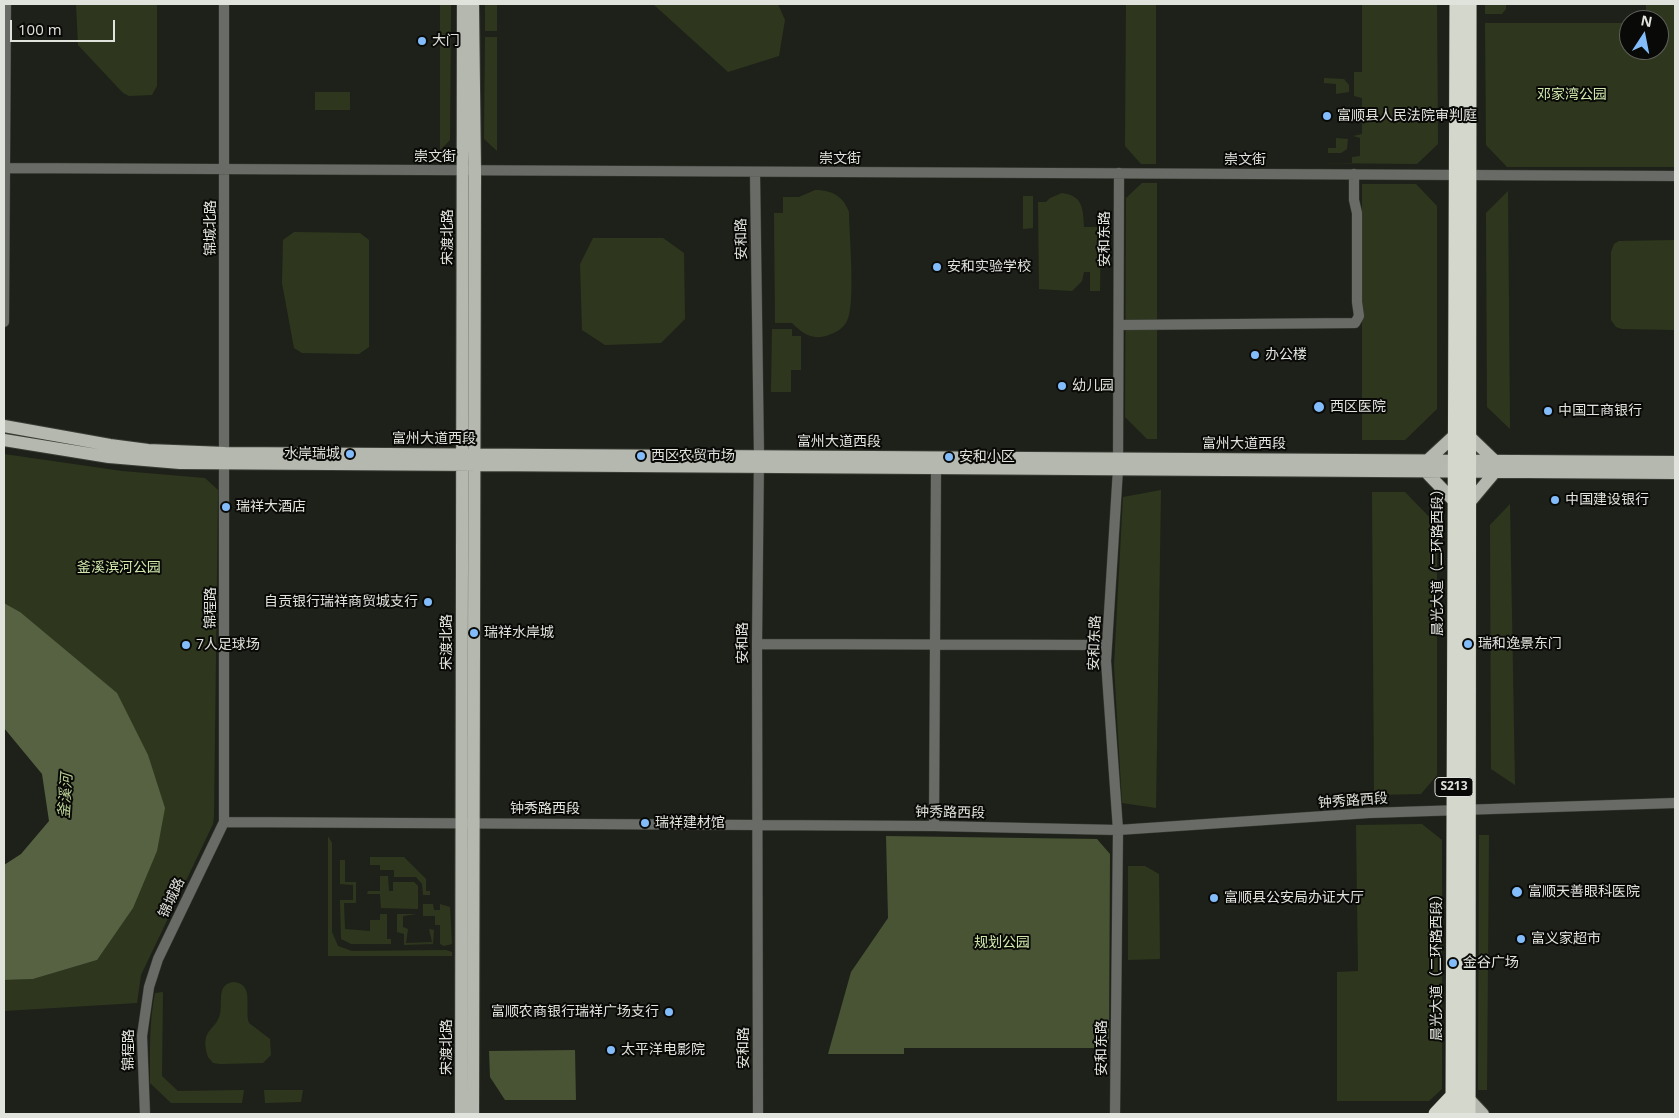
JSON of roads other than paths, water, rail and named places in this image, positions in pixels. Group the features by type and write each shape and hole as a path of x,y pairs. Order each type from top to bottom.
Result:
{"highway":[{"name":"晨光大道（二环路西段）","path":"1453,1114 1460,1097 1462,502 1462,176 1456,4"},
{"name":"晨光大道（二环路西段）","path":"1462,176 1469,4"},
{"name":"晨光大道（二环路西段）","path":"1460,1097 1468,1114"},
{"path":"1436,1114 1460,1097"}],"main road":[{"path":"463,4 469,170"},
{"path":"469,170 473,4"},
{"name":"宋渡北路","path":"469,170 468,822 472,1114"},
{"name":"富州大道西段","path":"4,426 148,450 225,458"},
{"path":"1462,435 1495,466 1462,502 1427,466 1462,435"},
{"name":"富州大道西段","path":"4,440 148,462 225,458 1427,466 1675,462"},
{"name":"富州大道西段","path":"759,462 936,468 1118,464"},
{"name":"富州大道西段","path":"1495,466 1675,473"},
{"name":"宋渡北路","path":"462,1114 468,822"},
{"path":"1460,1097 1483,1114"}],"street":[{"path":"4,322 6,4"},
{"name":"锦城北路","path":"224,4 225,458"},
{"name":"崇文街","path":"6,168 1675,176"},
{"name":"安和路","path":"755,172 759,462 757,644 758,1114"},
{"name":"安和东路","path":"1115,1114 1118,830 1106,661 1118,464 1119,173"},
{"path":"1119,325 1355,323 1360,313 1357,302 1357,213 1354,200 1354,174"},
{"name":"锦程路","path":"224,822 225,458"},
{"path":"934,826 936,468"},
{"path":"757,644 1107,645"},
{"name":"钟秀路西段","path":"224,822 758,824 1118,830 1369,812 1675,804"},
{"name":"锦城路","path":"149,987 158,959 224,822"},
{"name":"锦程路","path":"145,1114 142,1036 149,987"}],"water":[{"name":"釜溪河","path":"4,603 20,612 117,693 148,755 165,808 157,851 133,908 97,960 33,979 4,980 4,865 21,854 49,821 42,774 4,728"}],"place":[{"name":"大门","path":"422,41"},
{"name":"富顺县人民法院审判庭","path":"1327,116"},
{"name":"安和实验学校","path":"937,267"},
{"name":"办公楼","path":"1255,355"},
{"name":"幼儿园","path":"1062,386"},
{"name":"西区医院","path":"1319,407"},
{"name":"中国工商银行","path":"1548,411"},
{"name":"水岸瑞城","path":"350,454"},
{"name":"西区农贸市场","path":"641,456"},
{"name":"安和小区","path":"949,457"},
{"name":"中国建设银行","path":"1555,500"},
{"name":"瑞祥大酒店","path":"226,507"},
{"name":"自贡银行瑞祥商贸城支行","path":"428,602"},
{"name":"瑞祥水岸城","path":"474,633"},
{"name":"瑞和逸景东门","path":"1468,644"},
{"name":"7人足球场","path":"186,645"},
{"name":"瑞祥建材馆","path":"645,823"},
{"name":"富顺天善眼科医院","path":"1517,892"},
{"name":"富顺县公安局办证大厅","path":"1214,898"},
{"name":"富义家超市","path":"1521,939"},
{"name":"金谷广场","path":"1453,963"},
{"name":"富顺农商银行瑞祥广场支行","path":"669,1012"},
{"name":"太平洋电影院","path":"611,1050"}],"park label":[{"name":"邓家湾公园","path":"1572,95"},
{"name":"釜溪滨河公园","path":"119,568"},
{"name":"规划公园","path":"1002,943"}]}
